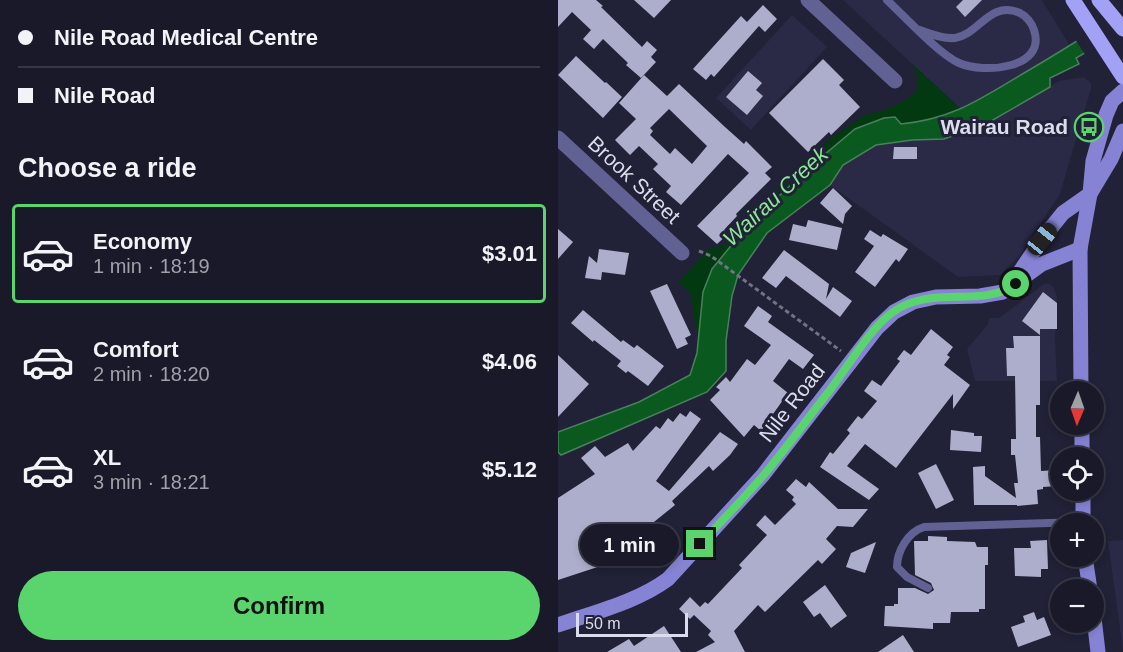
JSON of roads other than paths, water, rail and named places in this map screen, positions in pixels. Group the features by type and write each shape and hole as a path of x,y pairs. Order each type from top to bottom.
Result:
{"main road":[{"path":"1072,0 1120,73"},
{"path":"1102,5 1123,29"},
{"path":"1102,5 1123,40"}],"street":[{"path":"808,0 895,81"},
{"path":"1082,381 1080,249 1090,194 1093,161 1112,101 1123,91"},
{"path":"1008,290 1042,239 1063,213 1090,194 1111,159 1123,131"},
{"name":"Brook Street","path":"558,138 682,253"},
{"name":"Nile Road","path":"558,625 640,596 668,579 763,475 871,336 894,312 913,302 936,297 980,296 1008,290 1042,264 1080,249"},
{"path":"1096,633 1098,652"}],"lane":[{"path":"887,0 920,30 958,63 971,67 987,69 1019,63 1033,49 1036,41 1031,24 1024,16 1005,10 982,20 964,35 954,38 944,38 920,30"},
{"path":"928,588 907,577 897,567 898,556 905,542 918,529 1050,524"}],"place":[{"name":"Wairau Road","path":"1089,127"}],"water label":[{"name":"Wairau Creek","path":"775,196"}]}
